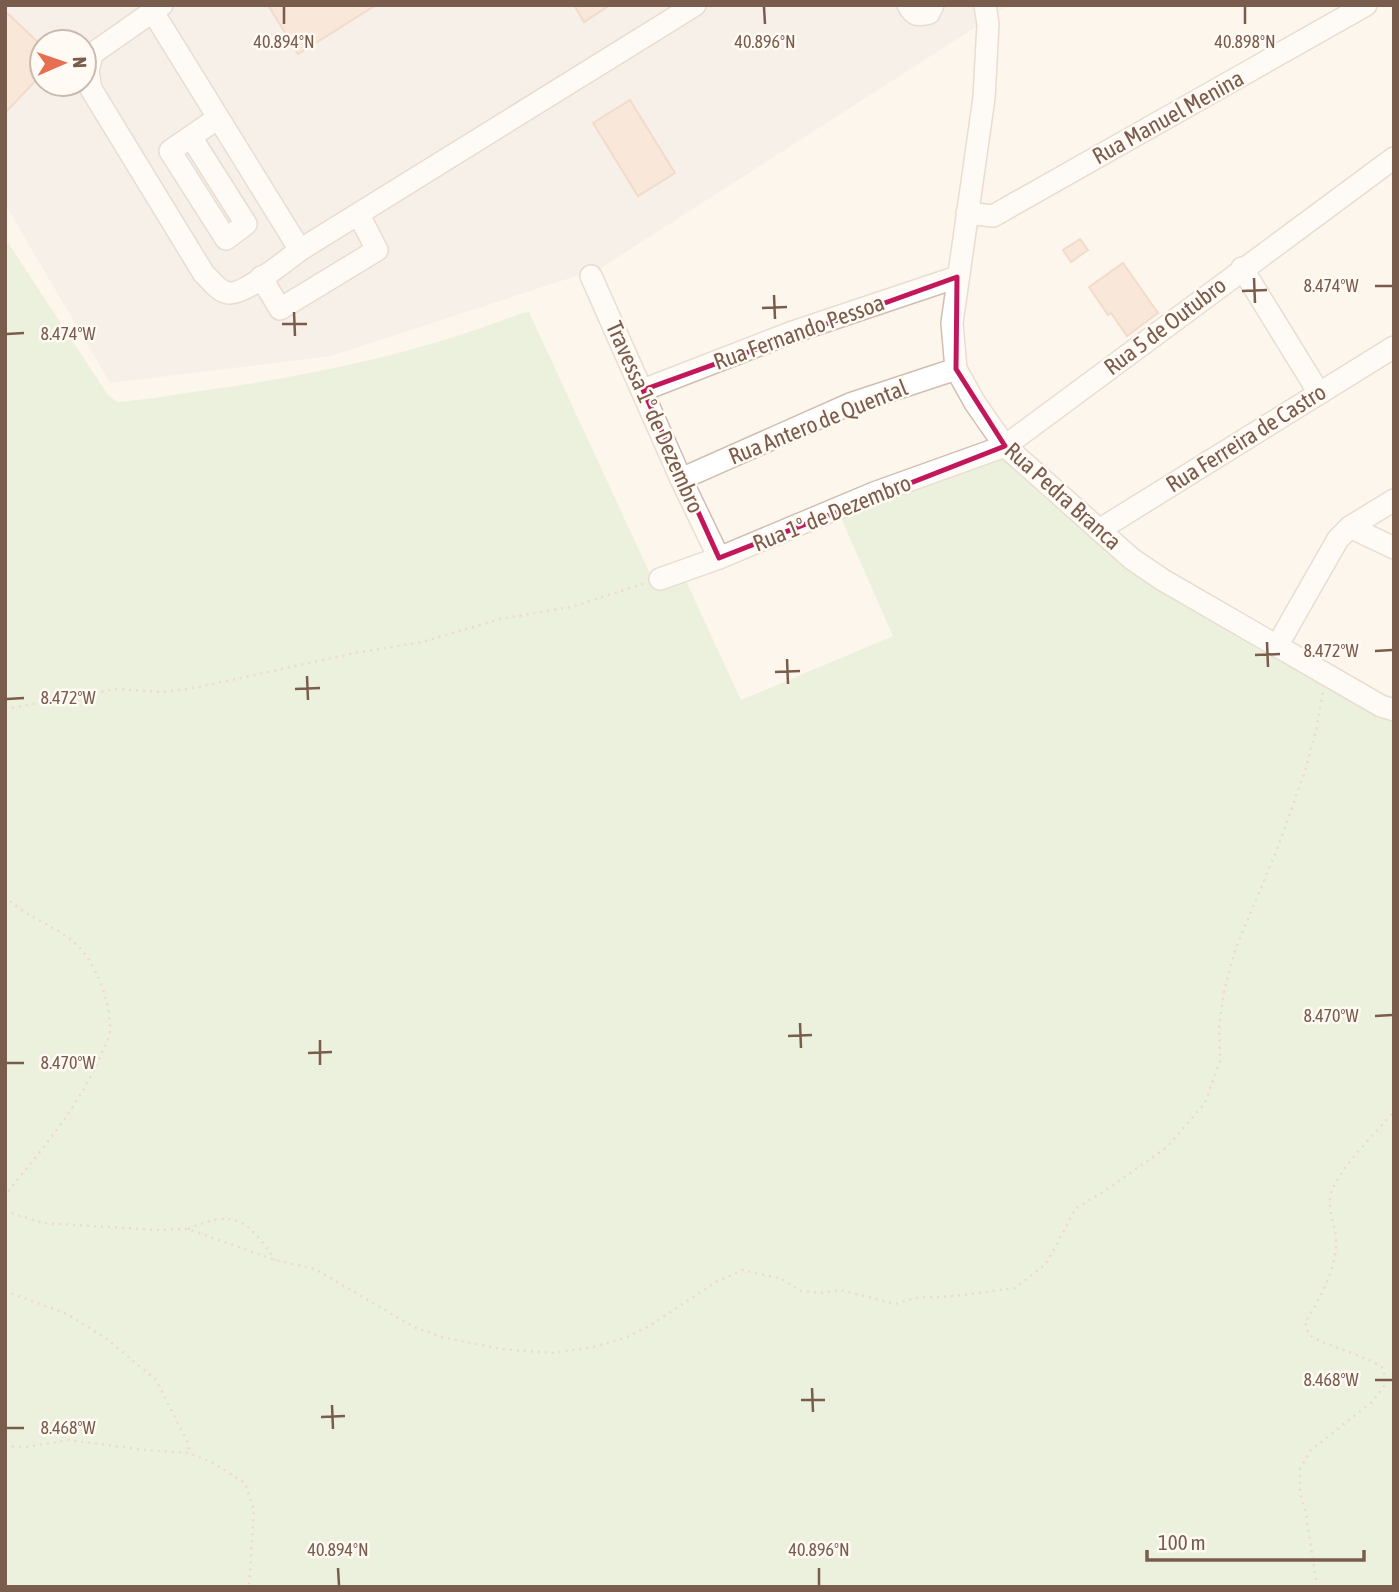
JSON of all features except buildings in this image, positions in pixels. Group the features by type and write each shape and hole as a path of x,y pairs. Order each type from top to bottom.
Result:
{"street":[{"path":"300,250 218,118 158,9 92,54 88,71 91,89 204,274 219,289 229,293 242,290 300,250 695,5"},
{"path":"908,5 912,14 918,16 929,13 933,5"},
{"name":"Rua Manuel Menina","path":"967,213 993,216 1367,5"},
{"name":"Rua Pedra Branca","path":"987,15 984,98 952,323 956,369 975,403 1005,446 1132,559 1163,580 1328,676 1381,706 1394,710"},
{"path":"195,259 226,239 170,151 218,118"},
{"name":"Rua 5 de Outubro","path":"1005,446 1394,158"},
{"path":"261,277 280,309 377,250 359,215"},
{"path":"1242,268 1319,393"},
{"name":"Travessa 1º de Dezembro","path":"591,276 719,558"},
{"name":"Rua Fernando Pessoa","path":"642,390 790,333 957,277"},
{"name":"Rua Ferreira de Castro","path":"1099,530 1394,347"},
{"name":"Rua Antero de Quental","path":"681,479 850,404 956,369"},
{"name":"Rua 1º de Dezembro","path":"660,579 719,558 874,493 1005,446"},
{"path":"1277,646 1338,539 1350,527 1394,500"},
{"path":"1350,527 1394,548"}],"path":[{"path":"5,709 116,689 163,692 199,687 355,653 422,642 500,619 572,607 660,579"},
{"path":"188,1229 275,1261 315,1269 414,1327 442,1337 501,1349 552,1353 593,1347 625,1338 649,1326 716,1282 743,1270 782,1279 801,1291 820,1293 841,1290 895,1304 915,1298 1015,1288 1046,1264 1076,1208 1167,1147 1205,1102 1220,1061 1219,1026 1224,991 1235,950 1278,847 1305,771 1328,676"},
{"path":"5,896 17,909 77,945 94,965 107,1006 110,1032 80,1098 5,1195"},
{"path":"1317,1587 1306,1514 1300,1493 1300,1469 1310,1451 1373,1401 1387,1382 1382,1367 1363,1356 1329,1346 1309,1335 1305,1322 1325,1288 1336,1251 1330,1208 1331,1194 1340,1175 1394,1111"},
{"path":"5,1211 43,1223 156,1230 188,1229 211,1219 231,1218 246,1225 261,1240 275,1261"},
{"path":"5,1291 67,1314 107,1339 156,1380 187,1441 189,1453"},
{"path":"5,1446 26,1447 69,1440 189,1453 213,1463 244,1483 254,1510 249,1587"}],"highlighted area":[{"path":"957,277 956,369 1005,446 719,558 643,390"}],"shaded area":[{"path":"5,5 1010,5 601,268 331,356 110,383 5,204"}],"green space":[{"path":"5,238 108,395 117,402 327,370 445,340 529,312 658,591 686,581 741,700 893,636 841,518 999,455 1148,583 1394,722 1394,1587 5,1587"}]}
